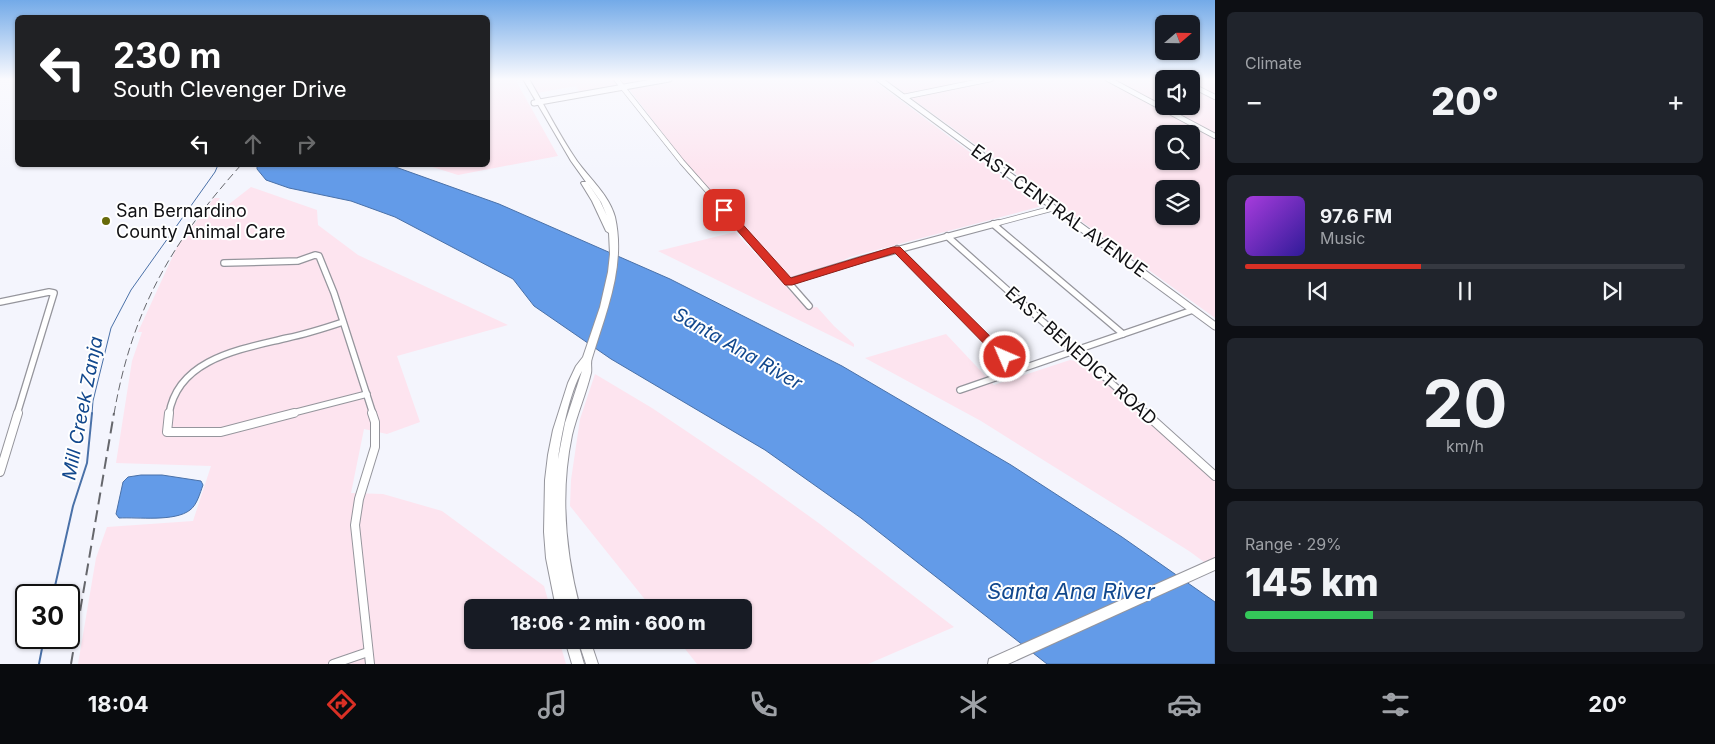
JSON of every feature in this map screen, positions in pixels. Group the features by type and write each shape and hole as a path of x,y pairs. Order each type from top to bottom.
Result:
{"main road":[{"path":"542,110 584,178 607,208 611,217 614,260 612,280 586,360 586,371 551,467 549,512 553,561 560,599"},
{"path":"563,432 560,510 564,557 572,599"},
{"path":"994,664 1215,564"},
{"path":"574,649 578,664"},
{"path":"587,649 592,664"}],"street":[{"path":"641,110 682,162 810,306"},
{"name":"EAST CENTRAL AVENUE","path":"921,110 1215,326"},
{"path":"1166,110 1215,136"},
{"path":"788,282 897,249 1054,208"},
{"path":"993,224 1123,334"},
{"name":"EAST BENEDICT ROAD","path":"946,236 1215,476"},
{"path":"897,249 1018,371"},
{"path":"224,263 298,261 316,255 319,256 344,322 376,422 375,447 359,500 355,525 370,664"},
{"path":"0,302 54,293 0,472"},
{"path":"960,390 1193,310"},
{"path":"344,322 228,353 211,359 193,370 179,387 170,408 167,432 214,433 367,394"},
{"path":"333,664 368,652"}],"shaded area":[{"path":"490,110 532,110 558,156 458,175 432,167 490,167"},
{"path":"645,110 913,110 1042,206 850,257 829,267 791,278 687,165"},
{"path":"928,110 1155,110 1155,115 1200,115 1200,110 1215,110 1215,318"},
{"path":"251,187 317,210 318,225 358,255 508,325 397,356 420,422 387,434 364,429 351,493 383,494 442,511 544,586 548,599 464,599 464,649 562,649 566,664 78,664 96,558 107,527 193,521 211,466 116,463 132,361 142,332 138,332 177,247 214,198 220,198 215,206 224,208"},
{"path":"735,232 806,308 817,307 854,344 854,347 658,251"},
{"path":"946,334 994,385 1070,360 1082,362 1215,481 1215,570 1189,551 981,421 865,358"},
{"path":"595,374 652,408 756,478 820,524 954,627 868,664 697,664 685,649 752,649 752,599 645,599 570,506 571,480 580,419"}],"water":[{"name":"Santa Ana River","path":"257,167 396,167 499,204 670,279 842,366 1011,465 1122,537 1215,602 1215,664 1047,664 861,518 765,450 611,359 534,306 513,279 395,217 351,201 289,188 266,180"},
{"path":"162,475 201,481 203,485 195,505 183,514 166,518 119,518 116,514 123,482 128,477"}],"waterway":[{"name":"Mill Creek Zanja","path":"92,414 93,401 111,328 131,290 217,167"},
{"name":"Mill Creek Zanja","path":"55,584 73,506 87,463 92,413"},
{"name":"Mill Creek Zanja","path":"39,664 42,649"}],"railway":[{"path":"114,414 132,342 158,280 194,222 239,167"},
{"path":"71,664 114,413"}],"place":[{"name":"San Bernardino County Animal Care","path":"106,221"}],"route":[{"path":"724,210 788,282 897,249 1005,357"}]}
